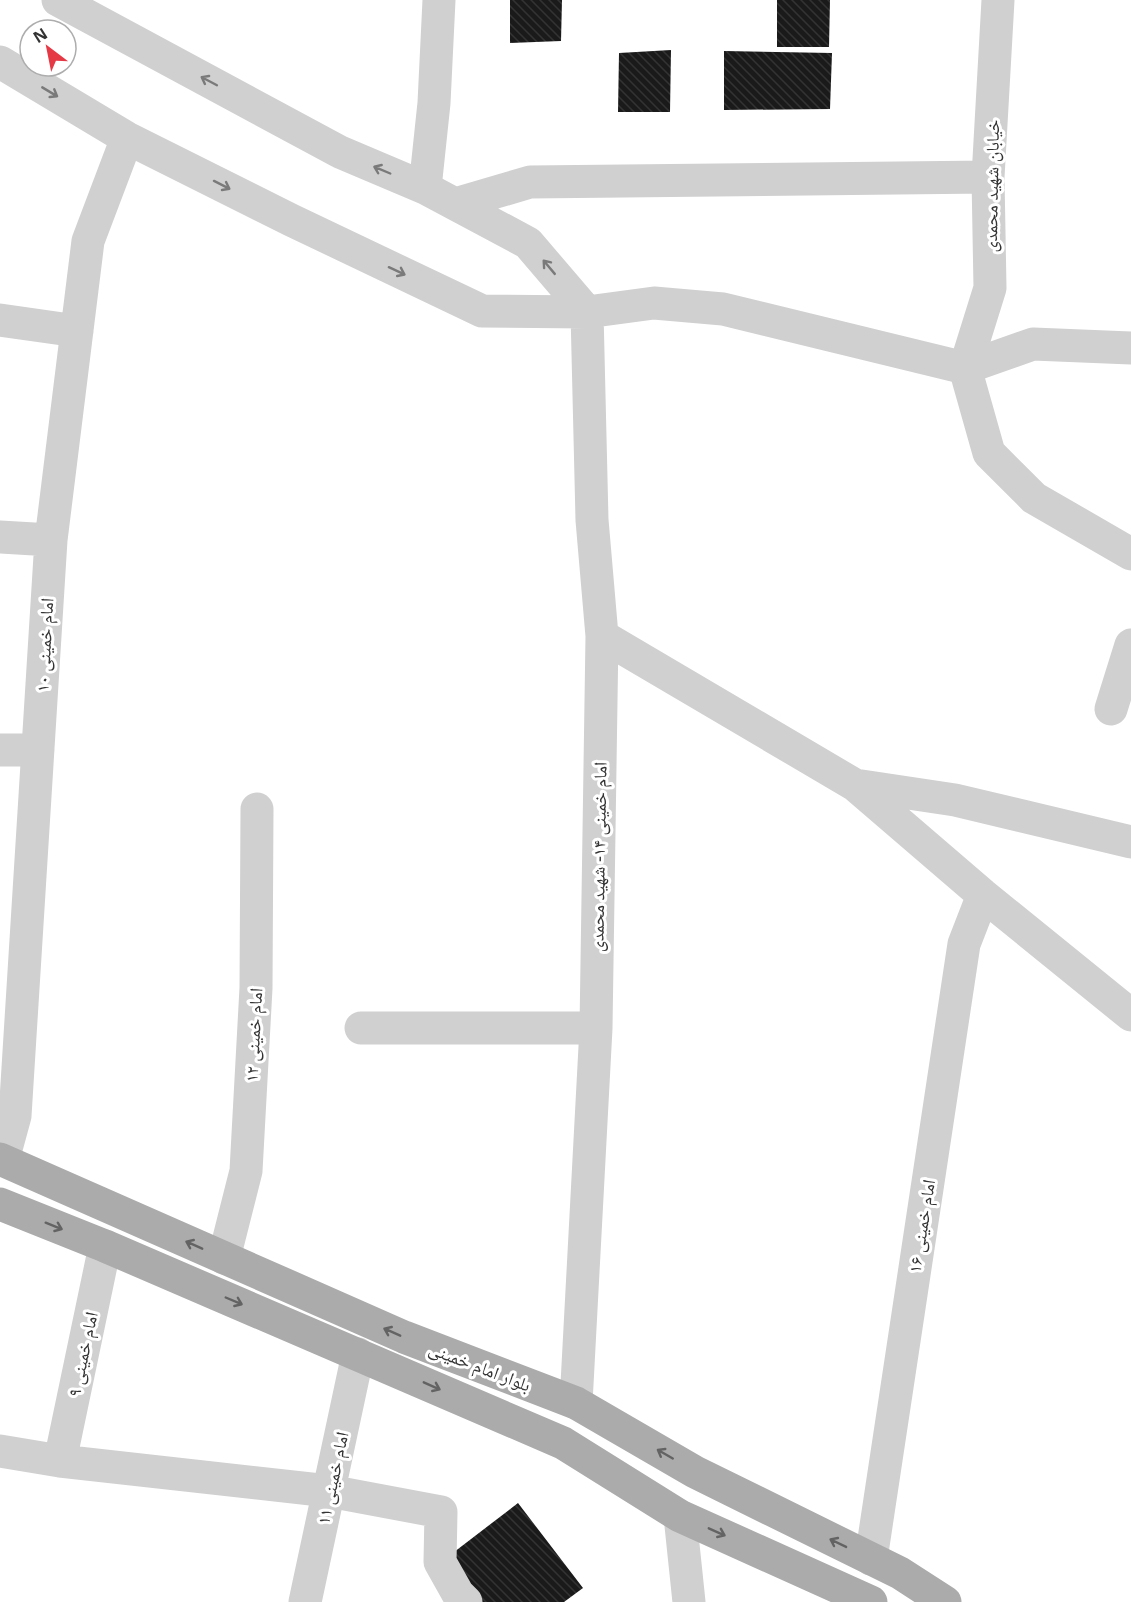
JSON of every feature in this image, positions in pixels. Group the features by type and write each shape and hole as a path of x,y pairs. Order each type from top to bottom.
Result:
{"main road":[{"name":"بلوار امام خمینی","path":"1,1160 404,1337 576,1403 695,1472 900,1574 945,1602"},
{"name":"بلوار امام خمینی","path":"0,1204 105,1246 563,1443 680,1516 871,1602"}],"street":[{"path":"58,0 340,152 424,188 528,243 586,312"},
{"path":"424,188 434,103 439,0"},
{"name":"خیابان شهید محمدی","path":"965,368 990,288 988,177 998,0"},
{"path":"0,62 127,138 291,220 482,311 586,312 654,303 723,309 965,368 1033,344 1131,348"},
{"name":"امام خمینی ۱۰","path":"1,1160 15,1116 13,964 38,750 51,540 76,331 88,241 127,138"},
{"path":"455,204 530,182 988,177"},
{"name":"امام خمینی ۱۴- شهید محمدی","path":"576,1403 596,1028 602,636 592,520 586,312"},
{"path":"0,320 76,331"},
{"path":"965,368 989,453 1034,498 1131,554"},
{"path":"0,537 51,540"},
{"path":"602,636 855,784 983,895 1131,1015"},
{"path":"1111,710 1131,645"},
{"path":"0,750 38,750"},
{"path":"855,784 955,800 1131,842"},
{"name":"امام خمینی ۱۲","path":"224,1258 246,1171 256,988 257,809"},
{"name":"امام خمینی ۱۶","path":"871,1559 964,944 983,895"},
{"path":"361,1028 596,1028"},
{"name":"امام خمینی ۹","path":"60,1461 105,1246"},
{"name":"امام خمینی ۱۱","path":"305,1602 358,1354"},
{"path":"0,1451 60,1461 330,1491 441,1512 440,1562 465,1602"},
{"path":"680,1516 689,1602"}],"building":[{"path":"510,0 562,0 561,41 510,43"},
{"path":"777,0 830,0 829,47 777,47"},
{"path":"671,50 670,112 618,112 619,53"},
{"path":"724,51 832,53 830,109 724,110"},
{"path":"518,1503 583,1588 564,1602 478,1602 445,1559"}]}
